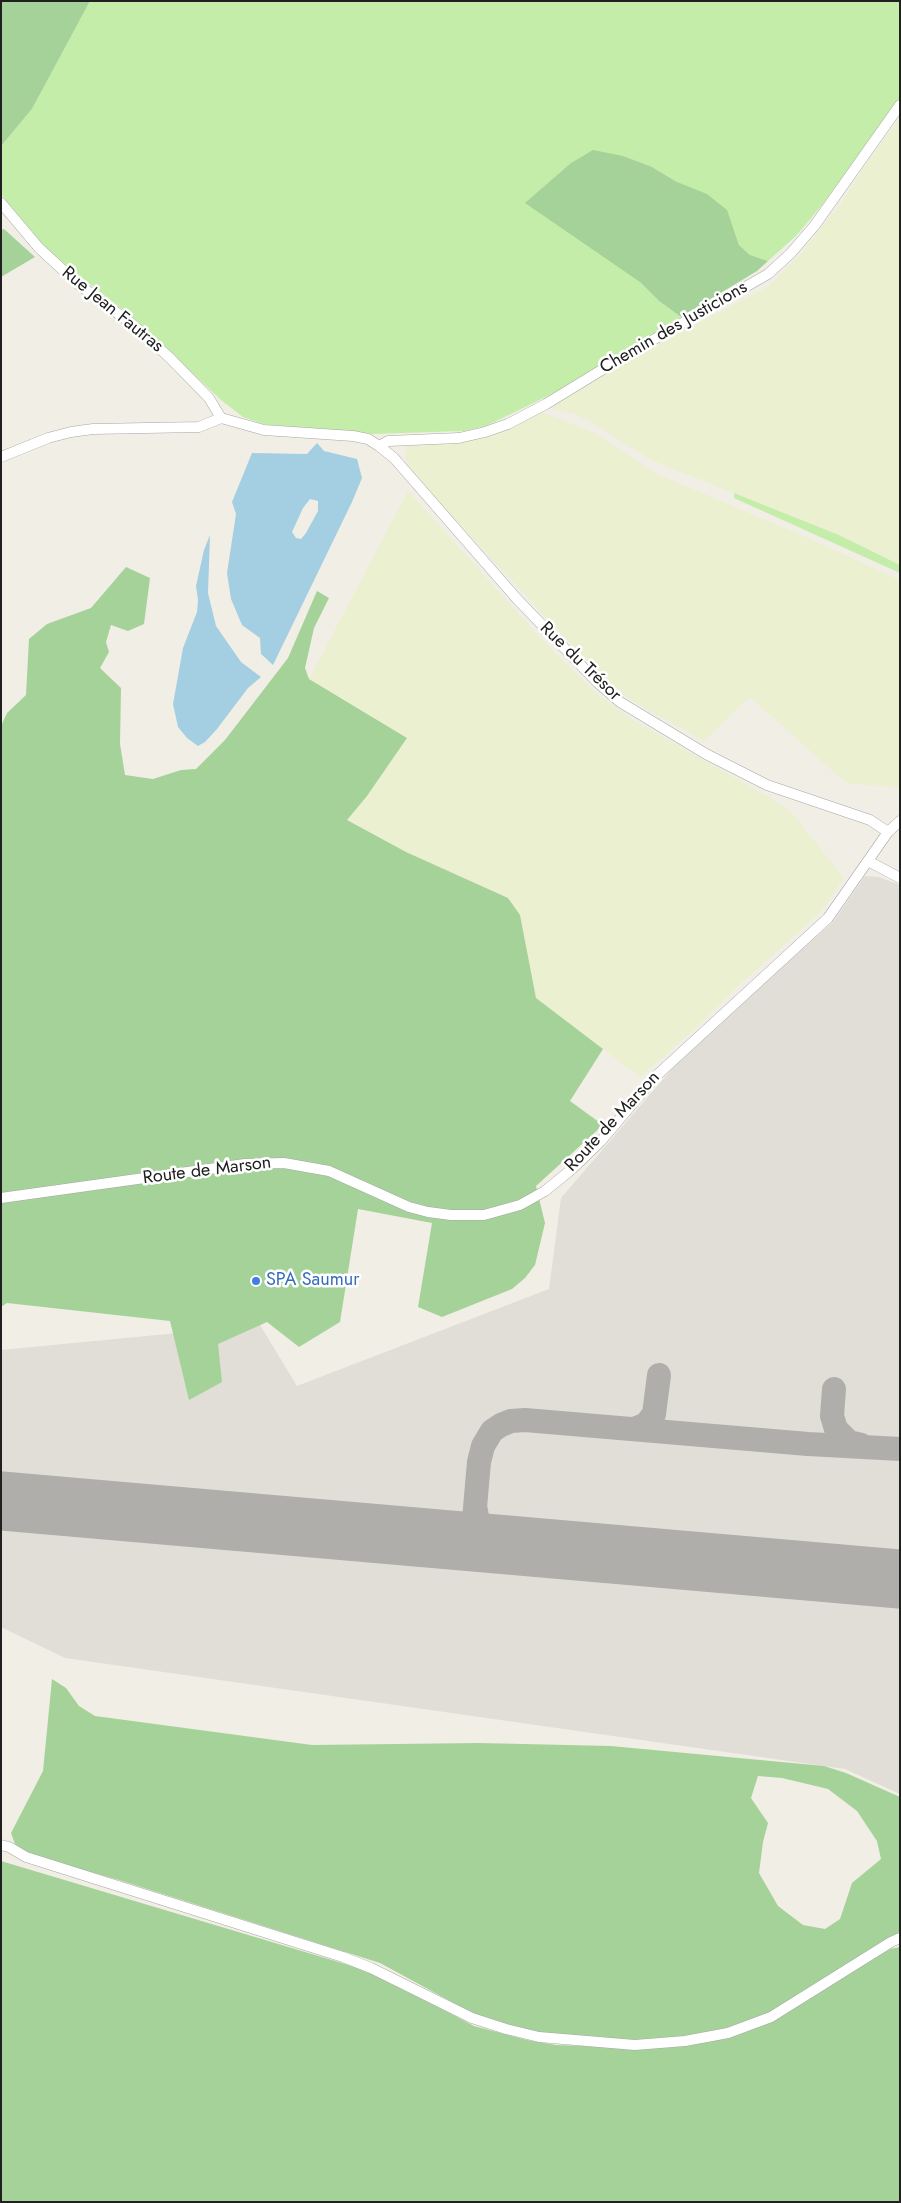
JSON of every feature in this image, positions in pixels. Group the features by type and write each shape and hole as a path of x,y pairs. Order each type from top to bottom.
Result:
{"street":[{"name":"Chemin des Justicions","path":"379,446 388,441 398,440 460,438 508,424 546,404 768,274 791,253 816,225 900,104"},
{"name":"Rue Jean Fautras","path":"1,203 39,248 78,284 132,324 170,358 209,398 221,418"},
{"name":"Rue du Trésor","path":"221,418 264,430 353,436 368,439 394,458 517,599 597,682 620,702 706,754 759,781 801,798 870,820 888,832"},
{"path":"1,458 48,438 71,432 93,429 200,427 221,418"},
{"name":"Route de Marson","path":"1,1198 244,1164 284,1163 329,1171 409,1207 428,1212 450,1215 484,1215 520,1204 545,1191 572,1169 601,1141 656,1076 828,918 888,832 900,821"},
{"path":"868,861 900,878"},
{"path":"1,1845 9,1847 26,1857 343,1957 371,1968 472,2018 506,2030 539,2037 635,2045 685,2041 728,2033 771,2017 900,1938"}],"shaded area":[{"path":"865,876 879,877 900,885 900,1794 845,1769 65,1658 1,1627 1,1350 260,1325 297,1386 549,1289 561,1198 677,1063 726,1016 833,922"}],"green space":[{"path":"1,1 90,1 32,109 1,146"},
{"path":"90,1 900,1 900,99 822,205 796,236 768,261 750,255 739,245 733,228 677,182 652,167 640,282 659,301 681,317 554,393 486,426 464,431 372,434 292,428 263,424 243,417 221,400 135,319 51,254 28,230 1,194 1,146 32,109"},
{"path":"900,117 900,565 839,535 651,460 577,415 553,408 552,404 638,355 767,287 802,252 841,203"},
{"path":"593,150 623,156 652,167 677,182 707,194 727,210 739,245 750,255 768,261 757,271 681,317 659,301 640,282 525,203 571,163"},
{"path":"4,229 35,257 1,277 1,230"},
{"path":"541,412 593,432 657,474 808,538 900,580 900,788 846,783 750,697 704,741 634,702 599,674 416,478 405,458 406,449 410,445 440,444"},
{"path":"408,491 538,635 595,692 630,718 772,799 792,813 844,878 821,912 640,1077 536,998 520,915 346,820 367,796 407,738 309,679"},
{"path":"734,493 839,535 900,565 900,573 734,498"},
{"path":"126,567 150,578 144,624 128,631 111,625 106,642 109,652 100,668 121,688 120,744 125,775 153,779 181,770 196,769 225,740 288,658 317,591 329,598 314,628 305,668 309,679 407,738 367,796 347,820 406,852 508,898 520,915 536,998 603,1049 570,1101 603,1125 536,1186 545,1223 535,1265 525,1278 512,1289 442,1317 418,1307 432,1223 358,1209 340,1322 299,1347 267,1322 218,1344 222,1382 189,1400 170,1321 7,1303 1,1307 1,726 7,713 26,695 29,639 47,624 91,608"},
{"path":"52,1679 66,1688 79,1706 95,1716 312,1745 479,1743 611,1746 824,1766 846,1773 900,1797 900,1934 770,2013 728,2028 685,2036 635,2042 540,2034 474,2014 380,1963 119,1880 33,1856 15,1844 11,1833 43,1771","holes":["758,1776 782,1778 828,1789 857,1811 877,1841 881,1859 852,1883 840,1919 825,1929 803,1925 778,1906 759,1873 763,1842 768,1823 751,1798"]},
{"path":"1,1861 372,1972 474,2026 527,2040 556,2045 638,2048 732,2036 890,1949 900,1947 900,2202 1,2202"}],"water":[{"path":"317,443 324,451 357,459 362,478 273,665 261,654 260,638 242,625 231,599 227,573 236,514 232,502 252,453 307,454","holes":["310,499 318,501 318,511 306,533 301,539 296,538 292,532 303,508"]},
{"path":"210,535 208,593 216,626 241,662 261,677 248,688 217,729 205,742 198,746 187,738 178,727 173,704 183,648 197,612 196,586 204,550"}],"taxiway":[{"path":"634,1429 646,1424 654,1414 659,1375"},
{"path":"834,1389 832,1416 836,1429 849,1442 861,1445"},
{"path":"444,1539 462,1533 474,1519 479,1462 483,1446 492,1431 511,1421 525,1420 808,1444 900,1449"},
{"path":"476,1511 478,1523 484,1532 506,1544"}],"runway":[{"path":"1,1501 900,1579"}],"place":[{"name":"SPA Saumur","path":"256,1281"}]}
